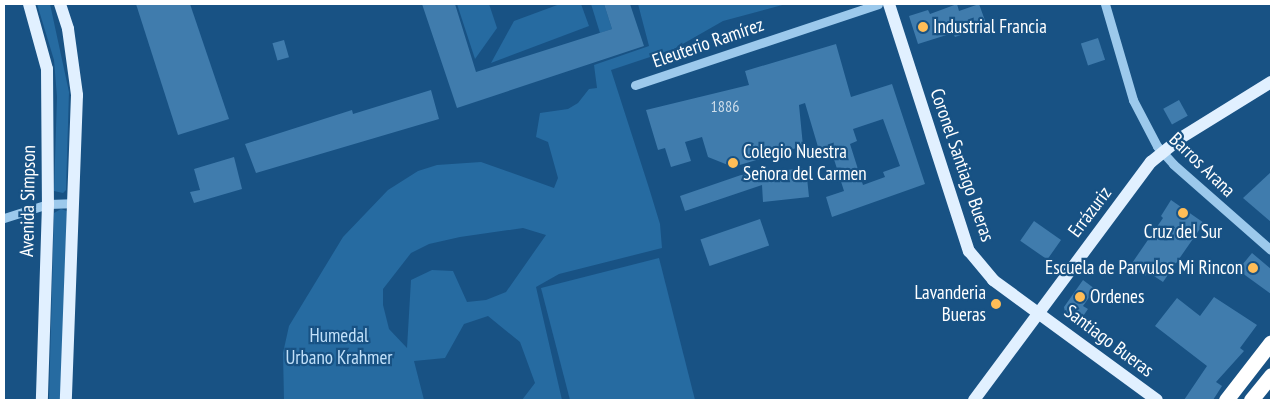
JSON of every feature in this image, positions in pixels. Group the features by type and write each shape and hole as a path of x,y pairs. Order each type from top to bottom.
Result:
{"highway":[{"path":"1226,400 1271,342"},
{"path":"1251,400 1271,375"}],"main road":[{"name":"Avenida Simpson","path":"30,4 47,68 48,204 42,400"},
{"path":"60,4 68,29 77,95 71,203 66,400"},
{"name":"Coronel Santiago Bueras","path":"889,4 969,251 993,280 1038,312"},
{"name":"Errázuriz","path":"974,400 1038,312 1161,152 1271,82"},
{"name":"Santiago Bueras","path":"1038,312 1157,400"}],"street":[{"name":"Eleuterio Ramírez","path":"635,85 878,4"},
{"name":"Barros Arana","path":"1105,4 1133,100 1161,152 1271,250"},
{"path":"4,218 48,204 71,203"}],"green space":[{"path":"37,4 50,4 69,92 66,190 63,193 54,191 57,97 54,60"},
{"path":"457,4 489,4 497,28 475,59"},
{"path":"560,4 581,4 589,26 491,63 514,21"},
{"path":"591,4 604,4 612,29 600,33"},
{"name":"Humedal Urbano Krahmer","path":"638,4 786,4 723,21 674,49 611,70 660,224 662,248 559,274 536,287 562,400 522,400 535,383 520,342 488,316 464,324 445,358 414,361 424,400 284,400 283,353 289,326 343,237 388,190 418,171 437,165 481,162 554,188 558,178 548,142 536,137 540,113 568,109 578,103 589,89 597,88 594,65 649,46","holes":["523,228 546,235 506,292 486,300 467,302 453,271 432,270 411,280 407,348 389,329 383,305 383,289 411,253 429,244 460,237"]},
{"path":"61,209 67,211 61,400 49,400 54,213"},
{"path":"659,258 695,400 570,400 541,288"}],"building":[{"path":"136,4 190,4 229,119 178,135"},
{"path":"422,4 455,4 476,72 612,29 604,4 630,4 644,46 457,108"},
{"path":"957,4 959,11 979,4 987,26 955,37 953,33 918,44 909,16 928,10 930,14"},
{"path":"1098,38 1105,60 1088,65 1081,44"},
{"path":"284,40 289,57 277,61 272,43"},
{"path":"836,44 851,97 892,84 925,184 832,217 826,197 844,191 832,153 821,157 805,103 799,105 803,146 733,167 708,157 702,137 685,142 691,161 671,167 665,148 658,150 646,110 749,85 745,71","holes":["883,119 900,166 883,172 885,177 863,185 850,144 857,141 853,129"]},
{"path":"431,90 439,119 256,173 245,144 352,110 353,114"},
{"path":"1179,100 1188,116 1172,124 1163,109"},
{"path":"234,157 242,189 194,203 190,192 200,190 194,169"},
{"path":"806,168 809,197 763,202 762,185 685,211 680,196 741,175"},
{"path":"1271,172 1271,222 1243,198"},
{"path":"1171,200 1204,223 1163,282 1148,272 1145,276 1130,266 1163,218 1161,216"},
{"path":"760,219 769,245 710,266 700,240"},
{"path":"1034,221 1061,240 1047,260 1020,241"},
{"name":"Escuela de Parvulos Mi Rincon","path":"1252,253 1271,269 1271,294 1238,270"},
{"name":"Ordenes","path":"1083,280 1095,289 1083,306 1088,309 1079,322 1065,312 1064,307"},
{"path":"1214,297 1257,325 1240,348 1244,351 1216,382 1222,386 1213,400 1184,400 1207,366 1155,326 1177,298 1200,316"}],"place":[{"name":"Industrial Francia","path":"923,27"},
{"name":"Colegio Nuestra Señora del Carmen","path":"733,163"},
{"name":"Cruz del Sur","path":"1183,213"},
{"name":"Escuela de Parvulos Mi Rincon","path":"1253,268"},
{"name":"Ordenes","path":"1080,297"},
{"name":"Lavanderia Bueras","path":"996,304"}]}
